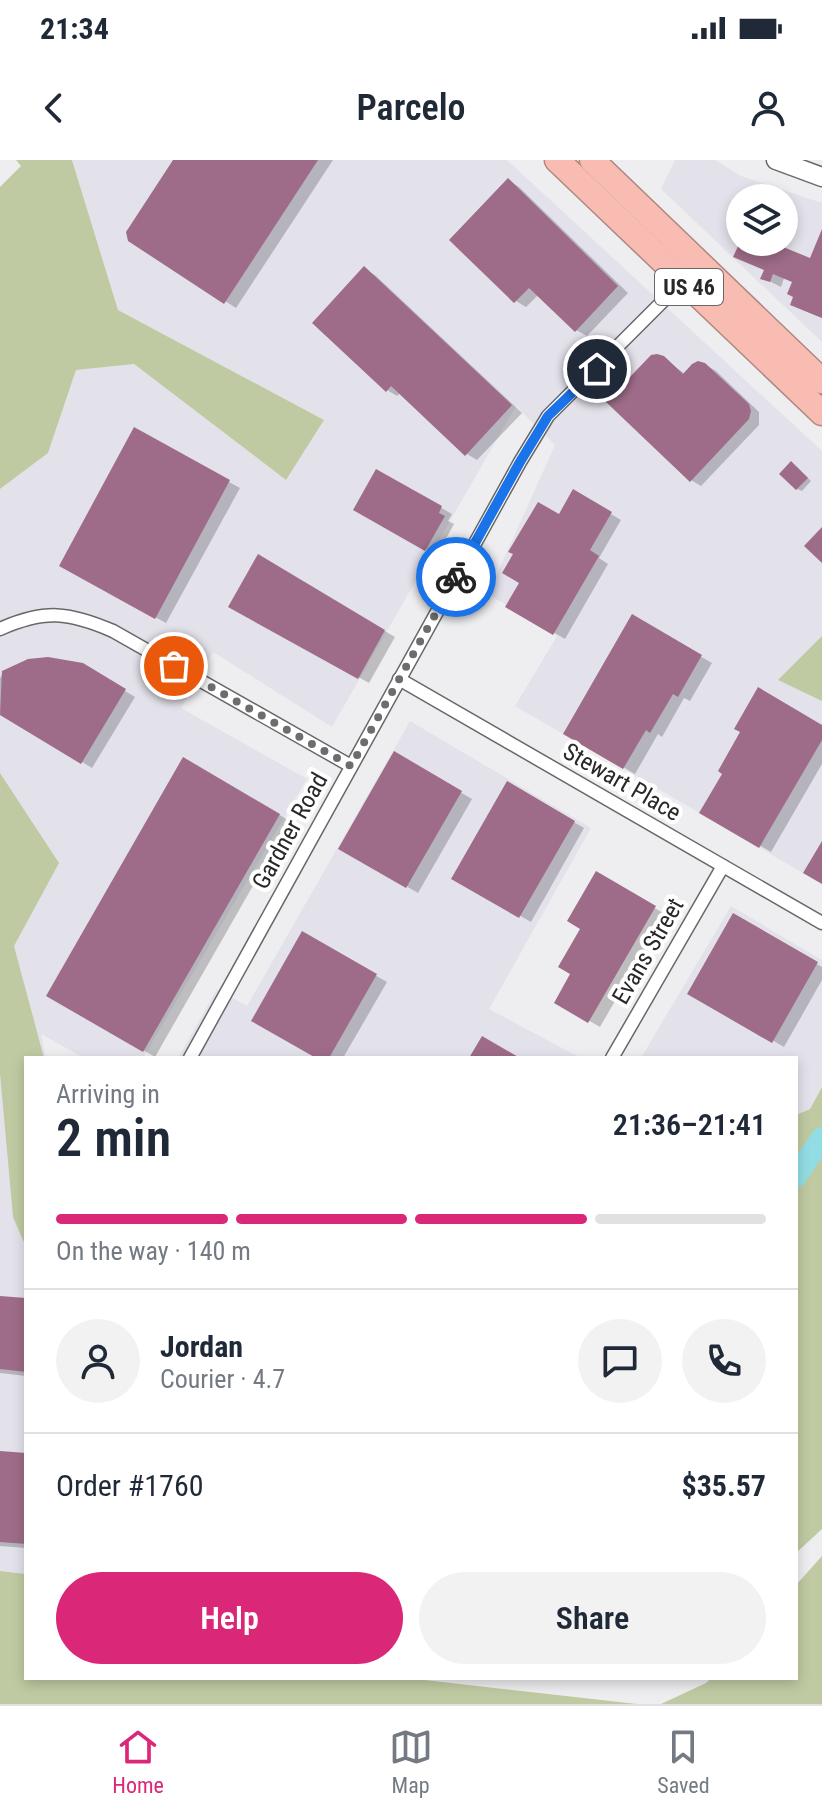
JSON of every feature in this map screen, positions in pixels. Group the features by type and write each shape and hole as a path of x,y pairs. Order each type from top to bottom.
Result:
{"highway":[{"name":"US 46","path":"557,160 822,413"},
{"name":"US 46","path":"592,160 822,381"},
{"path":"611,160 621,180 664,231"}],"street":[{"path":"776,160 822,177"},
{"name":"Gardner Road","path":"191,1056 548,416 683,281"},
{"path":"0,629 38,616 83,618 113,631 351,766"},
{"name":"Stewart Place","path":"399,679 822,923"},
{"name":"Evans Street","path":"613,1056 723,866"}],"shaded area":[{"path":"72,160 507,160 822,451 822,884 515,706 557,636 488,594 555,445 516,406 332,727 213,652 181,708 307,779 144,1056 80,1056 41,1034 46,1056 24,1056 24,1574 0,1571 0,489 48,453 76,370 134,364 286,480 324,420 118,310"},
{"path":"675,160 715,160 741,176 765,184 726,184 726,251 661,189"},
{"path":"798,195 822,203 822,342 732,256 798,256"},
{"path":"410,721 591,828 489,1009 577,1056 179,1056 217,989 247,1006"},
{"path":"731,906 822,960 822,1087 810,1109 798,1114 798,1056 642,1056"}],"green space":[{"path":"16,160 72,160 118,310 324,420 286,480 134,364 76,370 48,453 0,489 0,187 21,166"},
{"path":"822,636 822,701 778,680"},
{"path":"0,773 59,863 14,946 43,1056 24,1056 24,1242 13,1217 0,1073"},
{"path":"822,1087 822,1529 798,1551 798,1114 810,1109"},
{"path":"822,1556 822,1704 661,1704 709,1680 798,1680 798,1583"},
{"path":"0,1571 24,1574 24,1680 425,1680 637,1704 0,1704"}],"building":[{"path":"173,160 318,160 224,304 128,241 126,232"},
{"path":"508,178 618,286 575,332 529,288 514,303 449,240"},
{"path":"822,229 822,318 790,305 793,297 787,294 792,282 773,274 770,282 760,279 764,270 733,257 798,256 798,253 810,258"},
{"path":"364,266 512,405 465,456 391,386 386,392 312,323"},
{"path":"651,355 664,356 683,374 698,361 705,363 749,404 751,411 749,419 690,482 606,402"},
{"path":"134,427 230,480 155,619 59,566"},
{"path":"791,461 808,478 796,490 779,474"},
{"path":"376,469 442,506 439,513 445,516 425,551 353,510"},
{"path":"573,489 612,512 590,550 599,556 553,635 505,607 519,583 502,573 513,554 508,552 538,502 559,514"},
{"path":"822,527 822,563 804,546"},
{"path":"258,554 385,630 358,679 228,607"},
{"path":"632,614 702,655 678,697 673,694 650,733 646,730 623,769 563,734"},
{"path":"48,657 83,663 126,689 81,764 0,715 2,671 28,659"},
{"path":"758,687 822,725 822,740 759,848 699,813 722,774 718,771 740,732 734,729"},
{"path":"394,751 462,791 406,888 338,849"},
{"path":"183,757 280,814 143,1052 46,996"},
{"path":"507,781 575,821 519,918 451,879"},
{"path":"822,841 822,884 803,873"},
{"path":"596,871 656,906 588,1023 554,1003 570,974 558,967 580,929 567,921"},
{"path":"733,913 818,962 772,1043 687,994"},
{"path":"302,931 377,974 330,1056 312,1056 251,1021"},
{"path":"482,1036 517,1056 470,1056"},
{"path":"0,1296 24,1298 24,1372 0,1369"},
{"path":"0,1451 24,1453 24,1544 0,1542"}],"waterway":[{"path":"798,1173 822,1138"}],"way so far":[{"path":"174,666 351,766 456,577"}],"route":[{"path":"456,577 548,416 597,369"}]}
